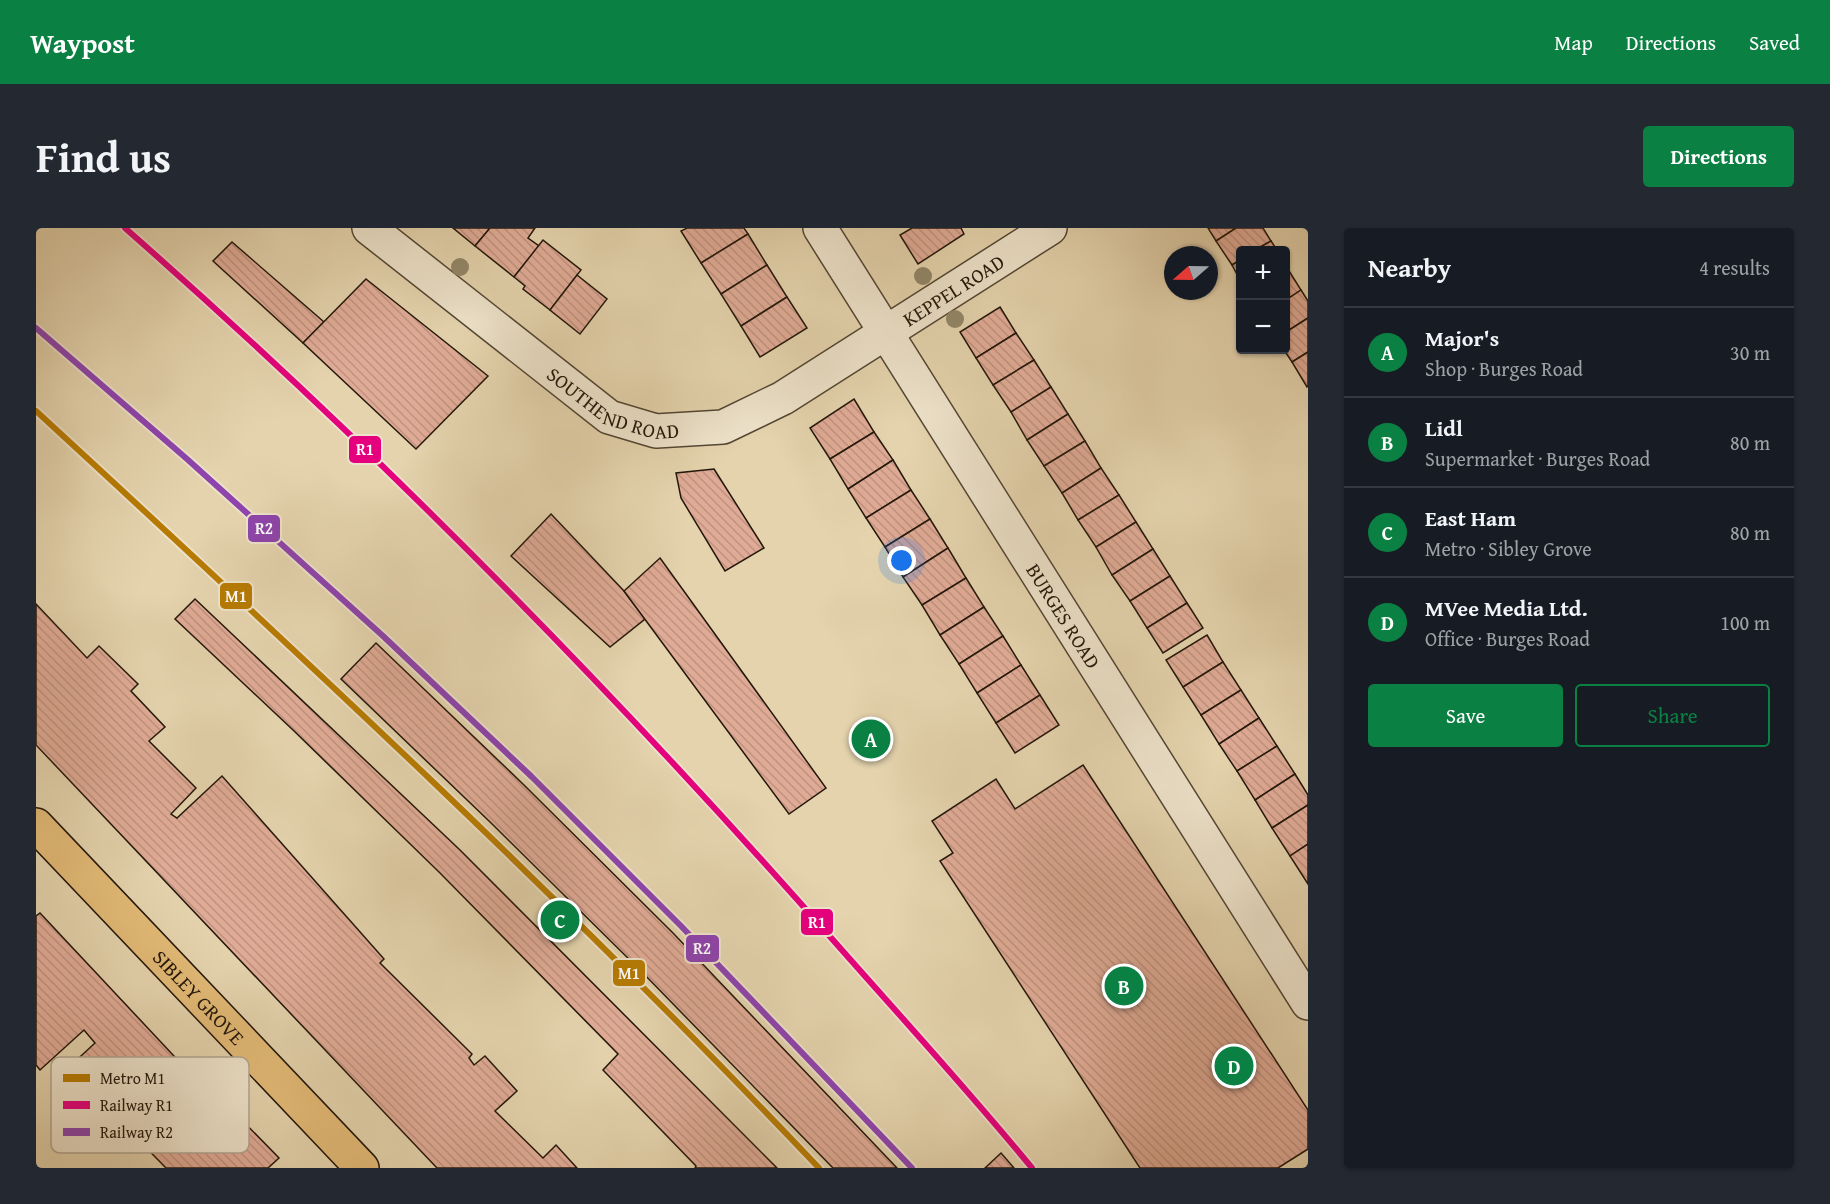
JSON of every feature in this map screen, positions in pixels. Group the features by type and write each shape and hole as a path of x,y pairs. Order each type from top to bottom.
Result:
{"main road":[{"name":"SIBLEY GROVE","path":"36,825 362,1168"}],"street":[{"name":"SOUTHEND ROAD","path":"369,228 609,417 656,431 723,427 783,398 885,333"},
{"name":"BURGES ROAD","path":"820,228 1308,1003"},
{"name":"KEPPEL ROAD","path":"885,333 1050,228"}],"building":[{"path":"453,228 490,228 475,246"},
{"path":"490,228 535,228 528,238 539,246 514,277 475,246"},
{"path":"687,228 744,228 748,234 701,263 681,231"},
{"path":"912,228 961,228 964,234 918,264 900,235"},
{"path":"1208,228 1236,228 1216,241"},
{"path":"1236,228 1263,228 1271,241 1262,246 1236,246 1236,262 1232,265 1216,241"},
{"path":"748,234 767,265 721,294 701,263"},
{"path":"543,240 581,270 550,310 523,289 525,286 514,277"},
{"path":"1271,241 1274,246 1262,246"},
{"path":"232,242 324,322 303,343 213,261"},
{"path":"767,265 787,297 741,326 721,294"},
{"path":"1290,272 1301,290 1290,297"},
{"path":"577,275 607,299 580,334 550,310"},
{"path":"366,279 488,376 416,449 303,343"},
{"path":"1301,290 1308,301 1308,318 1290,329 1290,300 1290,297"},
{"path":"787,297 807,328 760,357 741,326"},
{"path":"1000,307 1016,333 976,358 960,332"},
{"path":"1308,318 1308,352 1292,362 1287,354 1290,354 1290,329"},
{"path":"1016,333 1034,360 993,385 976,358"},
{"path":"1308,352 1308,386 1307,387 1292,362"},
{"path":"1034,360 1051,387 1011,412 993,385"},
{"path":"1051,387 1068,414 1027,440 1011,412"},
{"path":"854,399 874,432 830,459 810,428"},
{"path":"1068,414 1085,441 1044,466 1027,440"},
{"path":"874,432 893,460 848,489 830,459"},
{"path":"1085,441 1101,468 1062,493 1044,466"},
{"path":"893,460 911,490 866,518 848,489"},
{"path":"1101,468 1119,495 1078,520 1062,493"},
{"path":"714,469 764,548 725,571 681,498 676,473"},
{"path":"911,490 930,519 885,547 866,518"},
{"path":"1119,495 1136,522 1096,547 1078,520"},
{"path":"551,514 624,591 645,619 610,647 511,556"},
{"path":"930,519 948,548 903,577 885,547"},
{"path":"1136,522 1153,549 1112,575 1096,547"},
{"path":"948,548 966,578 922,605 903,577"},
{"path":"1153,549 1170,576 1130,601 1112,575"},
{"path":"660,558 826,788 789,814 624,591"},
{"path":"1170,576 1187,603 1147,628 1130,601"},
{"path":"966,578 984,607 940,635 922,605"},
{"path":"195,599 460,850 777,1168 695,1168 696,1166 603,1070 618,1054 440,873 175,619"},
{"path":"1187,603 1203,628 1163,653 1147,628"},
{"path":"36,604 87,658 99,646 138,684 131,691 165,727 149,741 196,788 171,814 177,818 222,776 384,959 380,963 472,1054 469,1058 474,1065 485,1056 517,1091 495,1111 543,1158 556,1145 577,1168 437,1168 36,745"},
{"path":"984,607 1003,636 959,664 940,635"},
{"path":"1207,635 1223,662 1183,687 1166,660"},
{"path":"1003,636 1021,665 977,693 959,664"},
{"path":"376,643 673,933 897,1168 833,1168 640,970 341,679"},
{"path":"1223,662 1241,690 1201,715 1183,687"},
{"path":"1021,665 1040,695 996,723 977,693"},
{"path":"1241,690 1259,718 1219,744 1201,715"},
{"path":"1040,695 1059,725 1015,753 996,723"},
{"path":"1259,718 1277,746 1237,771 1219,744"},
{"path":"1277,746 1295,774 1255,800 1237,771"},
{"path":"1083,765 1308,1110 1308,1149 1278,1168 1140,1168 940,861 953,853 932,821 996,779 1015,809"},
{"path":"1295,774 1308,795 1308,805 1272,828 1255,800"},
{"path":"1308,805 1308,844 1290,856 1272,828"},
{"path":"1308,844 1308,884 1290,856"},
{"path":"40,913 175,1057 80,1057 95,1043 84,1030 54,1057 51,1057 51,1060 40,1070 36,1065 36,916"},
{"path":"249,1127 279,1158 268,1168 166,1168 151,1153 249,1153"},
{"path":"1001,1153 1014,1168 985,1168"}],"metro line":[{"name":"M1","path":"36,411 335,689 532,877 725,1070 819,1168"}],"rail line":[{"name":"R1","path":"125,228 310,397 401,484 578,663 749,846 959,1082 1032,1168"},
{"name":"R2","path":"36,328 187,459 383,636 532,777 681,926 912,1168"}],"place":[{"name":"Major's","path":"871,739"},
{"name":"East Ham","path":"560,920"},
{"name":"Lidl","path":"1124,986"},
{"name":"MVee Media Ltd.","path":"1234,1066"}]}
